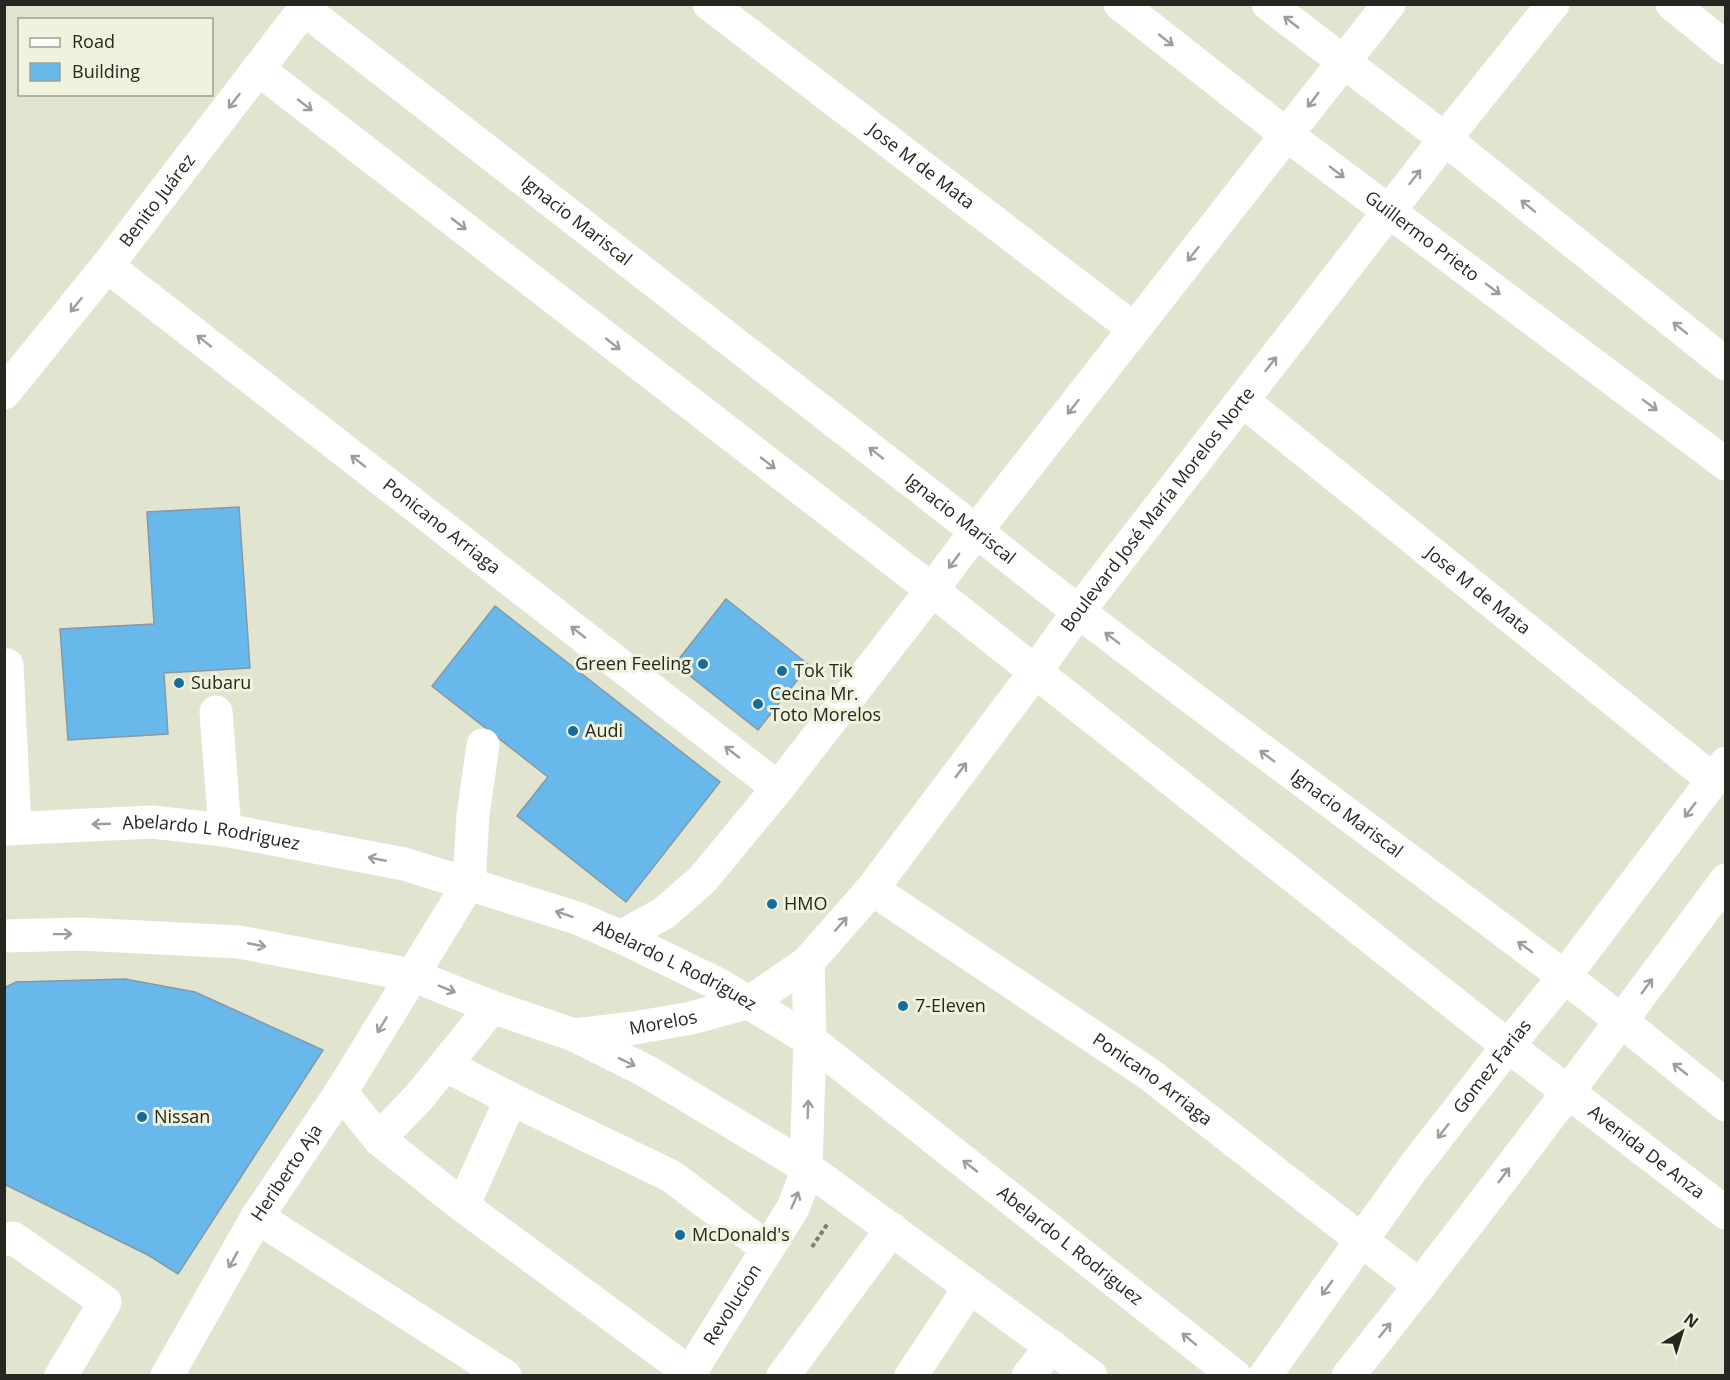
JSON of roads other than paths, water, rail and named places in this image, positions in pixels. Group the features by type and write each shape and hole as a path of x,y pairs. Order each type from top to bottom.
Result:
{"street":[{"name":"Jose M de Mata","path":"709,4 1134,329"},
{"name":"Guillermo Prieto","path":"1120,4 1287,135 1725,464"},
{"path":"1268,4 1445,139 1725,364"},
{"path":"621,937 664,913 702,880 778,788 976,531 1389,4"},
{"name":"Boulevard José María Morelos Norte","path":"750,1002 808,962 872,889 1078,612 1445,139 1553,4"},
{"path":"1672,4 1725,48"},
{"name":"Benito Juárez","path":"4,393 107,266 306,7"},
{"name":"Ignacio Mariscal","path":"306,7 1078,612 1341,812 1564,977 1620,1023"},
{"path":"258,69 932,590 1568,1091"},
{"name":"Ponicano Arriaga","path":"107,266 778,788"},
{"name":"Jose M de Mata","path":"1243,401 1719,772"},
{"path":"7,665 10,828"},
{"path":"216,712 225,830"},
{"path":"469,883 473,815 483,745"},
{"name":"Gomez Farias","path":"1265,1376 1413,1168 1564,977 1719,772"},
{"name":"Abelardo L Rodriguez","path":"10,828 152,822 225,830 404,864 577,918 621,937 718,984 810,1040 1235,1376"},
{"path":"1348,1376 1420,1286 1620,1023 1725,880"},
{"name":"Heriberto Aja","path":"167,1376 257,1217 341,1092 469,883"},
{"name":"Ponicano Arriaga","path":"872,889 1149,1074 1420,1286"},
{"path":"4,936 81,934 239,942 412,975 492,1007 574,1035 646,1071 806,1167 1091,1376"},
{"name":"Revolucion","path":"689,1374 793,1208 802,1185 806,1167 810,1040 808,962"},
{"name":"Morelos","path":"574,1035 691,1018 750,1002"},
{"path":"379,1139 419,1097 492,1007"},
{"path":"1620,1023 1725,1106"},
{"path":"445,1065 671,1176 767,1248"},
{"name":"Avenida De Anza","path":"1568,1091 1725,1213"},
{"path":"341,1092 379,1139 464,1206 689,1374"},
{"path":"464,1206 511,1099"},
{"path":"257,1217 505,1376"},
{"path":"783,1376 892,1228"},
{"path":"4,1240 13,1238 105,1302 61,1376"},
{"path":"911,1376 970,1287"},
{"path":"1028,1376 1052,1346"}],"place":[{"name":"Green Feeling","path":"703,664"},
{"name":"Tok Tik","path":"782,671"},
{"name":"Subaru","path":"179,683"},
{"name":"Cecina Mr. Toto Morelos","path":"758,704"},
{"name":"Audi","path":"573,731"},
{"name":"HMO","path":"772,904"},
{"name":"7-Eleven","path":"903,1006"},
{"name":"Nissan","path":"142,1117"},
{"name":"McDonald's","path":"680,1235"}]}
